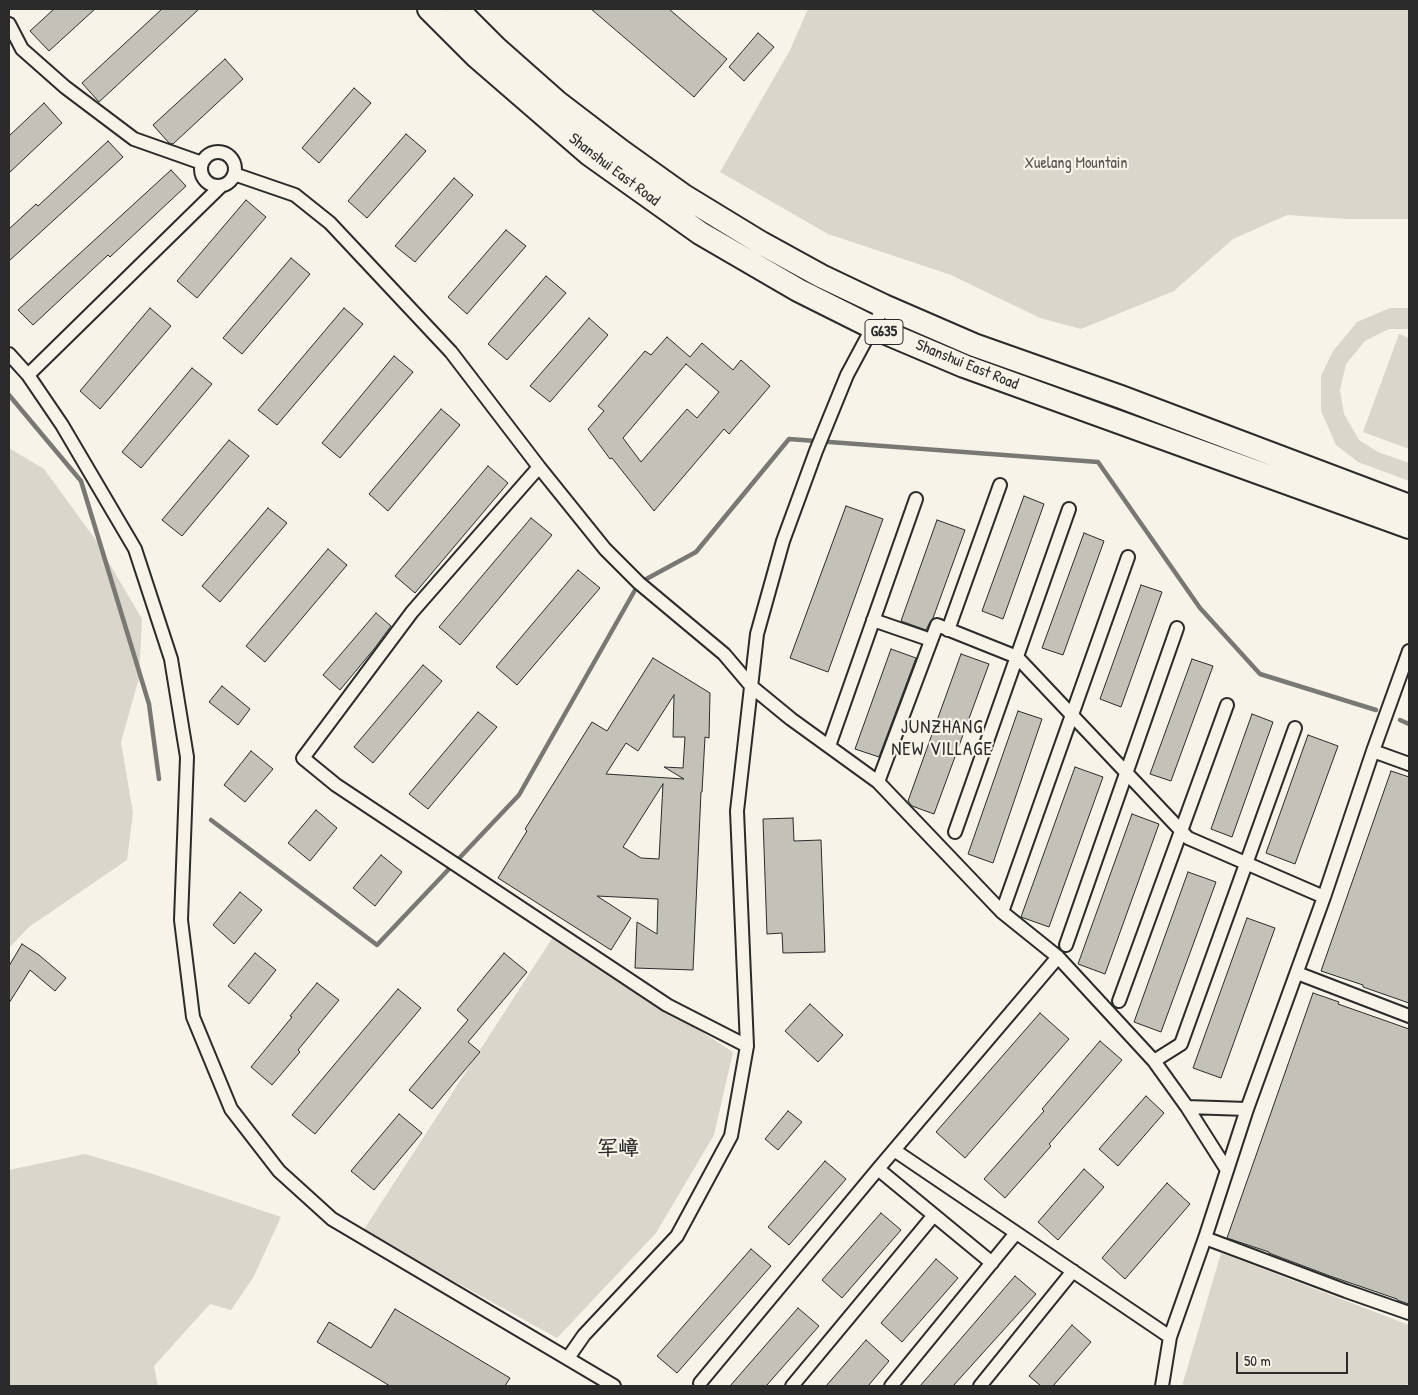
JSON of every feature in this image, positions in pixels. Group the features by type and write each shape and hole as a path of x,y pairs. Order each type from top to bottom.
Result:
{"highway":[{"name":"Shanshui East Road","path":"429,9 477,57 589,154 700,233 798,290 872,327 964,366 1409,527"},
{"name":"Shanshui East Road","path":"458,9 496,48 557,102 621,151 684,196 761,243 812,271 884,306 974,345 1121,397 1409,506"}],"street":[{"path":"9,24 22,49 65,87 134,139 202,163"},
{"path":"28,375 221,186 230,182 234,174 235,165 223,153 215,153 207,156 202,163 201,172 205,180 212,186 221,186"},
{"path":"234,174 295,195 330,223 452,352 539,467 606,550 639,583 724,654 752,687 791,719 878,782 1002,912 1058,957 1154,1061 1188,1107 1227,1170"},
{"path":"568,1358 584,1335 677,1236 731,1136 747,1046 736,811 757,634 783,541 816,450 847,375 884,306"},
{"path":"9,354 28,375 62,425 135,549 171,659 187,756 182,920 193,1017 231,1109 279,1171 332,1219 614,1386"},
{"path":"539,467 412,612 303,758 336,785 667,1005 747,1046"},
{"path":"948,630 1000,485"},
{"path":"828,746 916,499"},
{"path":"955,832 1069,509"},
{"path":"1002,912 1128,557"},
{"path":"873,620 931,640"},
{"path":"878,782 937,625 1017,657 1188,838 1324,897"},
{"path":"1066,945 1178,628"},
{"path":"1162,1386 1170,1337 1247,1109 1324,897 1409,651"},
{"path":"1119,1001 1227,705"},
{"path":"1154,1061 1181,1044 1295,728"},
{"path":"1373,751 1409,764"},
{"path":"700,1383 1058,957"},
{"path":"1297,973 1409,1016"},
{"path":"1188,1107 1247,1109"},
{"path":"894,1150 1170,1337"},
{"path":"878,1169 992,1263"},
{"path":"792,1386 934,1215"},
{"path":"891,1386 1016,1232"},
{"path":"1205,1238 1409,1313"},
{"path":"980,1386 1073,1271"}],"green space":[{"name":"Xuelang Mountain","path":"808,9 1409,9 1409,219 1347,219 1287,215 1233,239 1174,291 1081,329 1040,318 951,275 828,234 720,172 790,50"},
{"path":"1390,308 1409,308 1409,329 1389,329 1365,341 1346,364 1340,390 1344,414 1359,440 1378,452 1409,463 1409,481 1358,462 1336,445 1321,411 1321,376 1333,351 1357,322"},
{"path":"1399,334 1409,338 1409,449 1363,432"},
{"path":"9,448 44,469 95,539 142,619 139,678 121,742 133,813 127,860 29,927 9,948"},
{"path":"553,937 733,1052 714,1135 656,1233 557,1338 363,1231"},
{"path":"85,1154 153,1174 281,1217 253,1278 231,1310 210,1304 154,1366 158,1386 9,1386 9,1170"},
{"path":"1221,1253 1409,1325 1409,1383 1404,1386 1182,1386"}],"building":[{"path":"54,9 95,9 49,51 30,31"},
{"path":"162,9 199,9 99,102 82,83"},
{"path":"591,9 669,9 727,59 694,97"},
{"path":"758,33 774,47 744,81 729,67"},
{"path":"225,59 243,79 173,144 169,143 153,125"},
{"path":"354,88 371,103 319,163 302,148"},
{"path":"44,103 62,123 9,173 9,136"},
{"path":"406,134 426,151 367,218 348,201"},
{"path":"108,141 123,157 9,261 9,229 36,204 38,206"},
{"path":"171,170 186,186 33,325 18,310"},
{"path":"454,178 473,195 415,262 395,246"},
{"path":"246,200 266,217 197,298 177,281"},
{"path":"506,230 526,246 467,314 448,297"},
{"path":"291,258 310,274 242,354 223,338"},
{"path":"546,276 566,293 507,360 488,344"},
{"path":"150,308 171,326 100,409 80,391"},
{"path":"344,308 363,324 277,425 258,410"},
{"path":"589,318 608,335 550,402 530,386"},
{"path":"667,337 690,357 702,343 733,370 741,360 770,386 729,434 724,429 654,511 612,458 610,459 588,429 604,411 598,406 645,351 651,355","holes":["686,364 719,392 697,418 687,409 641,462 623,438"]},
{"path":"394,356 413,372 340,458 322,443"},
{"path":"192,368 212,384 141,468 122,452"},
{"path":"441,409 460,425 388,511 369,494"},
{"path":"229,440 249,456 182,536 162,520"},
{"path":"488,466 508,483 415,593 395,576"},
{"path":"1024,496 1044,504 1003,619 982,611"},
{"path":"846,506 883,519 828,672 790,658"},
{"path":"268,508 287,523 220,602 202,586"},
{"path":"531,518 552,535 460,645 439,627"},
{"path":"937,520 965,530 933,618 926,630 901,621"},
{"path":"1084,533 1104,541 1063,655 1042,648"},
{"path":"328,549 347,565 265,662 246,646"},
{"path":"578,570 600,588 517,685 496,667"},
{"path":"1141,585 1162,592 1121,707 1100,699"},
{"path":"376,613 391,626 340,690 323,675"},
{"path":"891,649 916,658 879,757 855,749"},
{"path":"961,654 989,664 934,814 912,806 908,801"},
{"path":"653,658 710,693 709,738 705,737 701,792 693,970 635,968 637,922 657,934 658,899 597,896 631,918 611,950 498,878 527,831 525,829 592,722 607,731","holes":["674,695 673,737 685,737 683,768 664,767 684,779 606,774 626,743 638,751","663,784 659,859 641,858 623,847"]},
{"path":"1192,659 1213,666 1171,781 1150,774"},
{"path":"423,665 442,681 373,763 354,747"},
{"path":"222,686 250,709 238,725 209,702"},
{"path":"1018,711 1042,719 993,863 968,854"},
{"path":"478,712 497,727 428,809 409,794"},
{"path":"1252,714 1273,722 1232,837 1211,829"},
{"path":"1308,735 1338,746 1295,864 1266,853"},
{"path":"251,751 273,769 245,802 224,785"},
{"path":"1075,767 1103,777 1049,927 1021,917"},
{"path":"1391,771 1409,777 1409,1003 1321,971"},
{"path":"316,810 337,828 310,861 288,843"},
{"path":"1132,814 1159,824 1105,974 1078,964"},
{"path":"793,818 794,841 821,840 825,952 783,953 782,933 767,934 763,819"},
{"path":"381,855 402,872 375,906 353,888"},
{"path":"1188,872 1216,882 1161,1032 1134,1022"},
{"path":"240,892 262,910 234,944 213,925"},
{"path":"1247,918 1275,928 1221,1078 1193,1068"},
{"path":"22,944 39,955 66,978 55,991 30,970 9,1003 9,966"},
{"path":"255,953 276,970 249,1004 228,986"},
{"path":"504,953 527,972 468,1042 480,1052 432,1109 409,1090 468,1020 457,1010"},
{"path":"317,983 339,1000 298,1050 300,1052 272,1085 251,1067"},
{"path":"398,989 421,1008 315,1134 292,1115"},
{"path":"1313,993 1339,1002 1338,1004 1409,1029 1409,1304 1227,1238"},
{"path":"810,1004 843,1035 818,1062 785,1031"},
{"path":"1040,1013 1069,1039 965,1158 936,1132"},
{"path":"1100,1041 1122,1060 1005,1198 984,1179 1044,1111 1042,1109"},
{"path":"1146,1096 1164,1113 1118,1166 1099,1149"},
{"path":"788,1111 802,1122 778,1150 765,1139"},
{"path":"399,1114 422,1133 374,1190 351,1171"},
{"path":"825,1161 846,1179 789,1245 768,1227"},
{"path":"1084,1169 1104,1187 1058,1240 1038,1222"},
{"path":"1167,1183 1190,1204 1125,1279 1102,1258"},
{"path":"881,1213 901,1230 842,1298 822,1280"},
{"path":"751,1249 771,1266 677,1373 657,1356"},
{"path":"936,1259 958,1278 902,1342 881,1323"},
{"path":"1015,1276 1036,1294 953,1386 920,1386"},
{"path":"798,1308 819,1326 766,1386 730,1386"},
{"path":"395,1309 510,1378 505,1386 390,1386 317,1342 329,1322 371,1348"},
{"path":"1072,1325 1091,1342 1053,1386 1041,1386 1029,1376"},
{"path":"866,1340 889,1361 868,1386 826,1386"}],"waterway":[{"path":"9,395 81,481 149,704 159,779"},
{"path":"211,820 377,945 519,795 639,583 696,552 789,439 1098,462 1200,608 1260,674 1376,710"},
{"path":"1400,720 1409,724"}],"district":[{"name":"JUNZHANG NEW VILLAGE","path":"942,739"},
{"name":"军嶂","path":"618,1149"}]}
